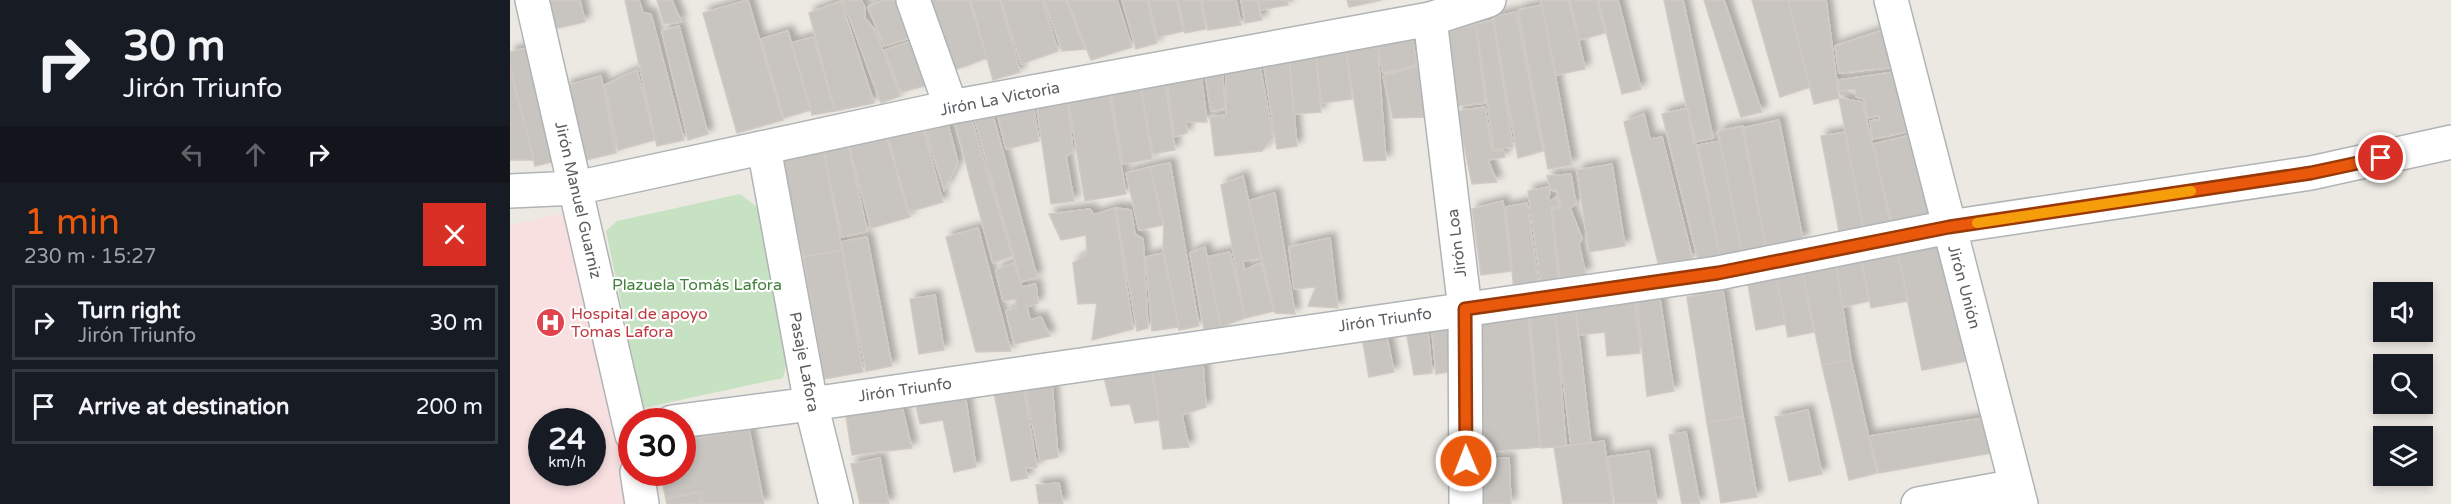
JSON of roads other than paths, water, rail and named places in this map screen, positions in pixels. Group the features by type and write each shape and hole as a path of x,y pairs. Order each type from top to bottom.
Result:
{"street":[{"name":"Jirón Manuel Guarniz","path":"531,0 626,408"},
{"path":"913,0 951,107"},
{"name":"Jirón Unión","path":"1891,0 2018,495"},
{"name":"Jirón La Victoria","path":"510,191 576,188 951,107 1430,19 1471,3"},
{"name":"Jirón Loa","path":"1430,19 1465,309 1466,504"},
{"name":"Jirón Triunfo","path":"696,419 1718,273 1949,227 2311,173 2451,142"},
{"name":"Pasaje Lafora","path":"764,148 811,404 836,504"},
{"path":"640,486 642,504"},
{"path":"1918,504 2018,495"}],"place":[{"name":"Hospital de apoyo Tomas Lafora","path":"550,323"}],"park label":[{"name":"Plazuela Tomás Lafora","path":"697,285"}]}
